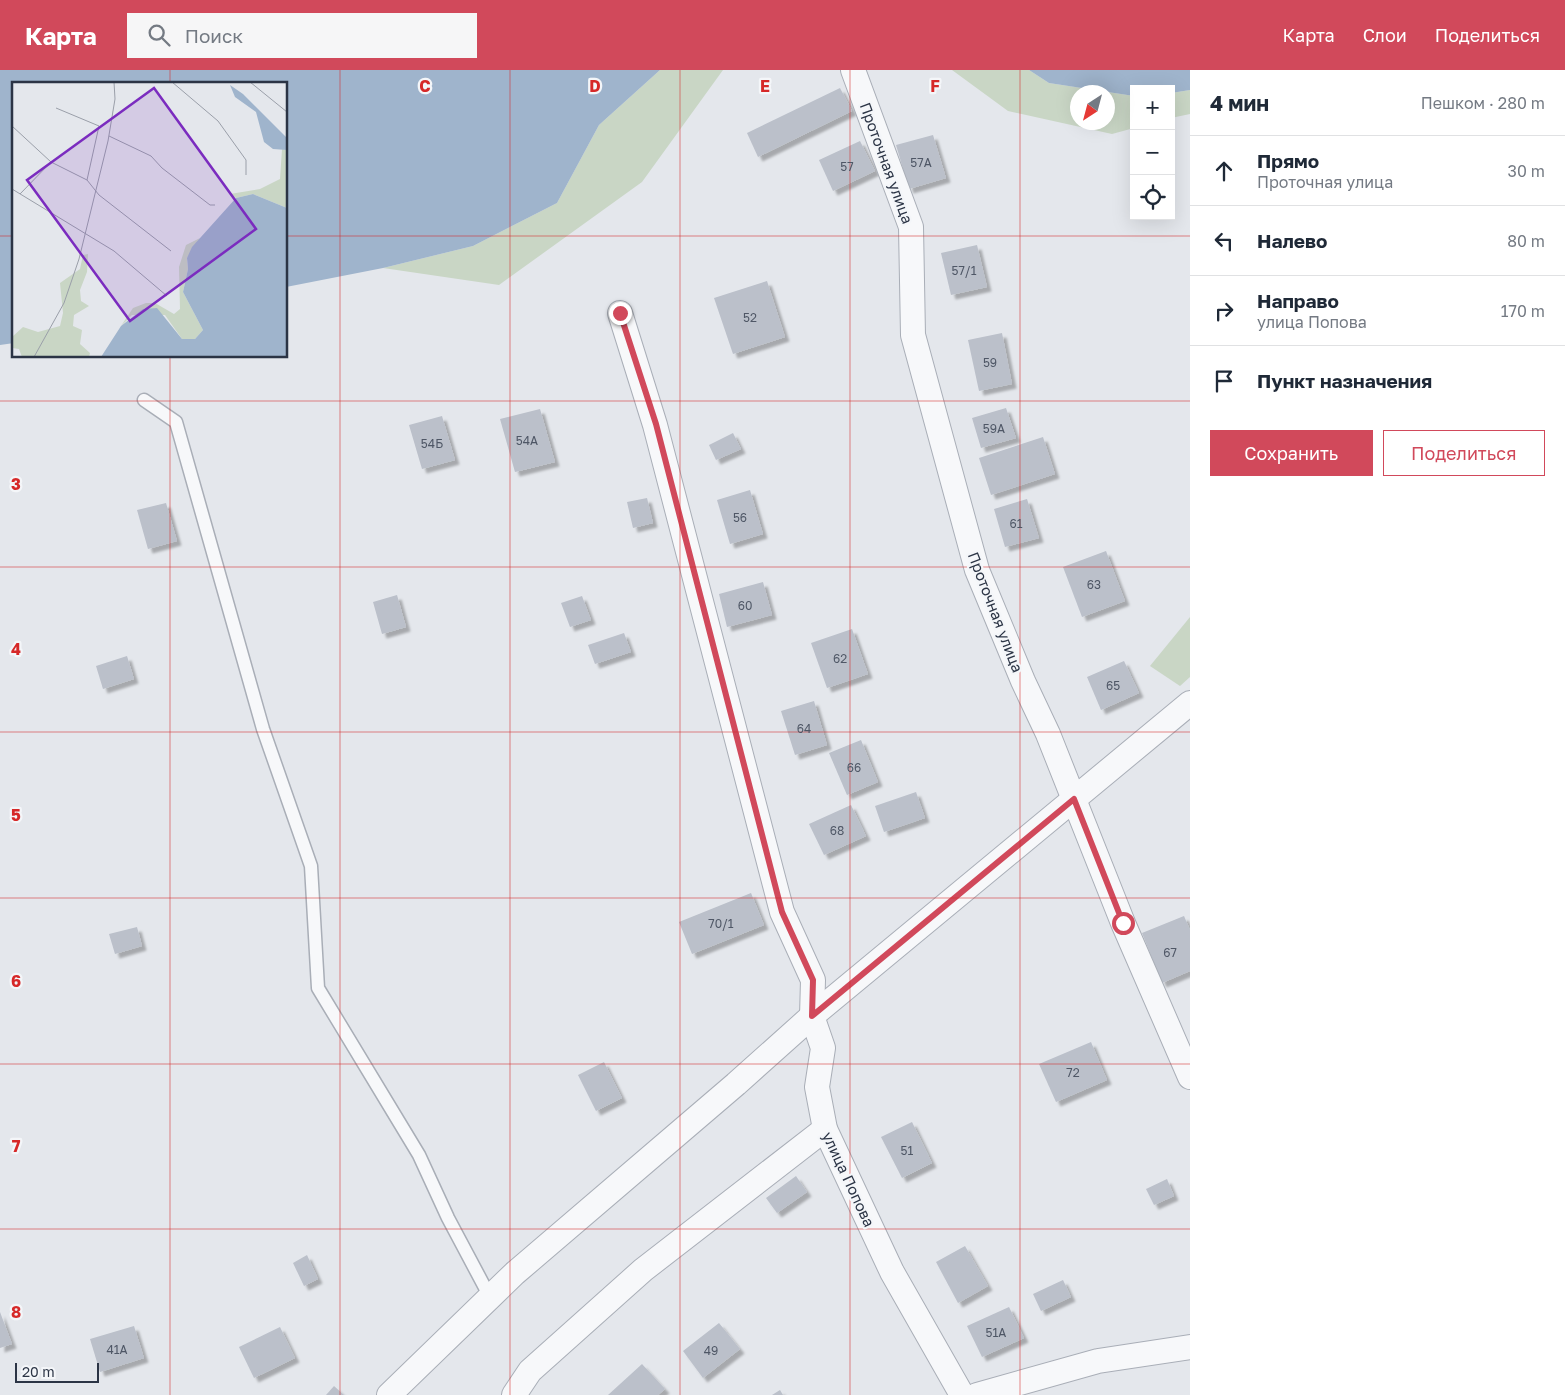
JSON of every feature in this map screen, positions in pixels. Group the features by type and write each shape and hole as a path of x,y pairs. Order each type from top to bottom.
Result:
{"street":[{"name":"Проточная улица","path":"853,70 911,227 913,335 977,570 1022,681 1048,734 1123,923 1190,1076"},
{"name":"улица Попова","path":"620,313 656,424 782,912 813,980 812,1016 824,1048 817,1087 825,1129 892,1272 962,1395"},
{"path":"389,1395 515,1273 736,1084 812,1016 1190,703"},
{"path":"514,1395 530,1371 644,1270 825,1129"},
{"path":"977,1395 1098,1361 1190,1347"}],"lane":[{"path":"144,400 176,422 263,729 311,866 318,988 419,1155 448,1218 490,1298"}],"green space":[{"path":"660,70 723,70 642,182 499,285 383,268 473,246 557,203 599,125"},
{"path":"952,70 1029,70 1049,83 1070,86 1070,125 1008,111"},
{"path":"1190,90 1190,114 1175,117 1175,92"},
{"path":"1115,93 1130,95 1130,129 1112,134 1094,130 1115,130"},
{"path":"1190,617 1190,677 1180,686 1150,666"}],"water":[{"path":"0,70 660,70 599,125 557,203 473,246 383,268 288,287 288,82 12,82 12,343 0,345"},
{"path":"1029,70 1190,70 1190,90 1175,92 1175,85 1130,85 1130,95 1115,93 1115,85 1070,86 1049,83"}],"building":[{"path":"840,88 852,111 758,157 747,133"},
{"path":"933,135 946,178 909,189 896,145"},
{"path":"860,141 875,171 833,191 819,160"},
{"path":"977,245 987,287 951,295 941,253"},
{"path":"767,281 785,337 733,354 714,298"},
{"path":"1002,333 1012,384 979,391 968,340"},
{"path":"1006,408 1016,438 981,448 972,418"},
{"path":"540,409 555,462 515,472 500,419"},
{"path":"442,416 455,460 422,469 409,425"},
{"path":"733,433 741,449 716,460 709,445"},
{"path":"1043,437 1055,474 991,495 979,458"},
{"path":"750,490 763,534 730,544 717,500"},
{"path":"647,498 653,523 633,528 627,502"},
{"path":"1027,499 1039,538 1005,547 994,509"},
{"path":"166,503 177,541 148,549 137,510"},
{"path":"1106,551 1125,601 1082,617 1063,567"},
{"path":"763,582 772,615 727,627 719,594"},
{"path":"397,595 406,627 382,634 373,602"},
{"path":"582,596 591,620 570,627 561,603"},
{"path":"852,629 868,674 827,688 811,643"},
{"path":"624,633 631,652 595,664 588,645"},
{"path":"127,656 134,679 103,689 96,666"},
{"path":"1124,661 1139,693 1101,710 1087,677"},
{"path":"814,701 827,745 795,755 781,711"},
{"path":"861,740 878,782 847,795 829,753"},
{"path":"916,792 925,818 884,832 875,806"},
{"path":"851,805 866,836 824,855 809,824"},
{"path":"751,893 764,925 692,954 679,922"},
{"path":"1184,916 1190,930 1190,971 1162,983 1142,933"},
{"path":"137,927 142,946 115,954 109,934"},
{"path":"1091,1042 1107,1080 1056,1102 1039,1064"},
{"path":"604,1062 622,1098 596,1111 578,1075"},
{"path":"912,1122 932,1163 902,1178 881,1137"},
{"path":"796,1176 807,1192 777,1213 766,1198"},
{"path":"1167,1179 1174,1196 1154,1205 1146,1189"},
{"path":"965,1246 988,1286 958,1303 936,1262"},
{"path":"307,1255 318,1279 304,1286 293,1263"},
{"path":"1063,1280 1071,1297 1041,1311 1033,1294"},
{"path":"1009,1307 1024,1338 982,1357 967,1326"},
{"path":"0,1312 12,1344 0,1348"},
{"path":"719,1323 740,1349 703,1378 683,1351"},
{"path":"134,1326 144,1358 100,1372 90,1339"},
{"path":"280,1327 295,1358 254,1378 239,1347"},
{"path":"642,1364 665,1389 658,1395 608,1395"},
{"path":"334,1386 344,1395 326,1395"},
{"path":"780,1390 783,1395 772,1395"}],"route":[{"path":"620,313 656,424 782,912 813,980 812,1016 1074,799 1123,923"}]}
